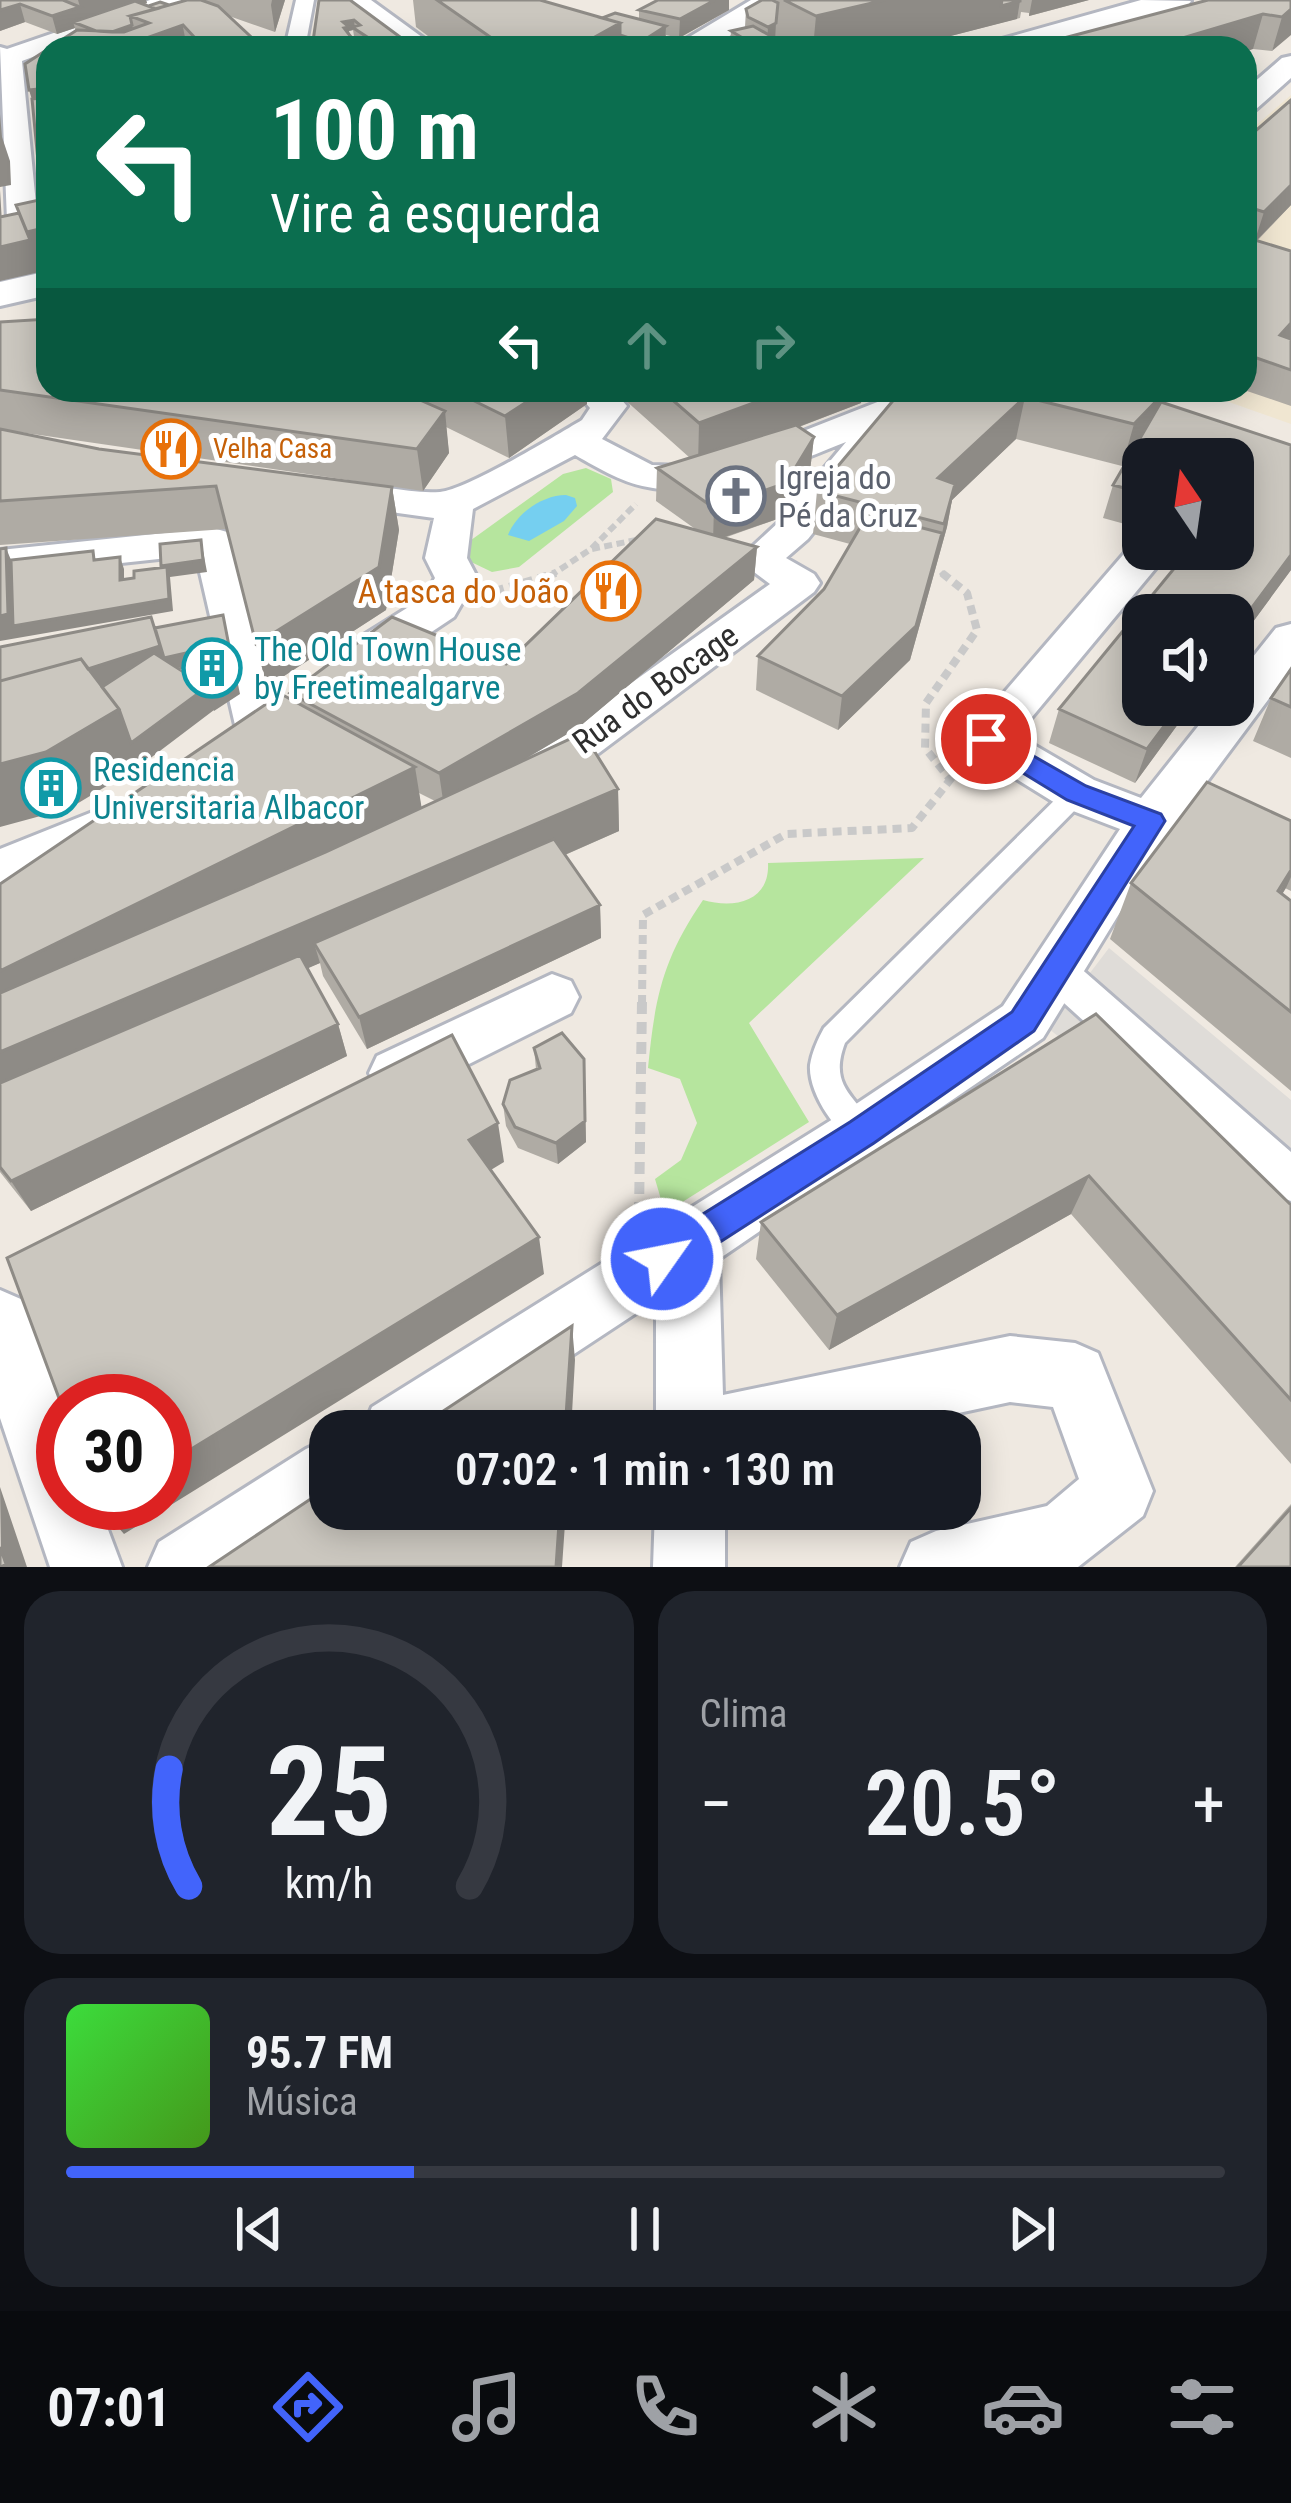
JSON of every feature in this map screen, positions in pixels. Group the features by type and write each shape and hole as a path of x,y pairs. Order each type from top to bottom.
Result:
{"main road":[{"path":"1057,36 1186,5"},
{"path":"1085,36 1186,5"}],"street":[{"path":"66,36 169,0 204,17"},
{"path":"298,36 305,0"},
{"path":"356,0 407,36"},
{"path":"723,36 773,0"},
{"path":"30,276 9,156 3,58 36,46"},
{"path":"1257,94 1286,71"},
{"path":"302,490 391,503 453,504 596,428 609,406 605,402"},
{"path":"575,440 656,478 704,475 848,430 880,402"},
{"name":"Rua do Bocage","path":"515,791 799,583 759,560 794,530 883,402"},
{"path":"0,563 213,542 231,618 275,718 439,607 456,578 446,568 445,553 454,526 453,504"},
{"path":"1133,570 986,739 1076,793 1151,821"},
{"path":"184,626 231,618"},
{"path":"428,1410 862,1133 1023,1022 1151,821 1291,638"},
{"path":"0,871 94,832 149,797"},
{"path":"1055,971 1291,1180"},
{"path":"340,1101 552,997"},
{"path":"662,1259 687,1410"},
{"path":"0,1322 36,1425"},
{"path":"815,1410 1010,1369 1075,1376 1118,1492 1065,1537 936,1567"},
{"path":"184,1567 309,1487"},
{"path":"73,1530 86,1567"},
{"path":"689,1567 690,1530"}],"lane":[{"path":"862,1133 828,1090 821,1062 834,1036 1076,793"}],"path":[{"path":"456,578 468,588 483,591 533,586 585,551 637,502 634,475 615,460"},
{"path":"585,551 625,539 657,538"},
{"path":"940,572 967,593 976,630 926,703 925,748 949,778"},
{"path":"662,1259 643,915 786,834 912,828 986,739"}],"shaded area":[{"path":"1291,95 1291,424 1229,402 1257,402 1257,125"},
{"path":"1109,948 1291,1100 1291,1268 1080,1054 1048,1028"}],"green space":[{"path":"586,468 611,479 613,492 519,567 492,572 469,561 467,543 563,474"},
{"path":"924,858 749,1023 809,1122 665,1213 655,1179 681,1160 697,1123 680,1079 648,1068 651,1043 669,961 703,900 727,904 748,900 763,886 768,863"}],"water":[{"path":"566,495 575,498 577,506 564,521 529,541 508,535 531,507"}],"building":[{"path":"0,0 63,0 80,7 52,16 20,4 0,10"},
{"path":"201,0 218,6 250,36 193,36 183,25 152,36 68,36 77,30 124,32 149,23 130,16"},
{"path":"319,0 350,0 399,36 366,36 352,27 360,25 354,20 343,22 350,36 314,36"},
{"path":"437,0 540,0 620,23 597,36 489,36"},
{"path":"658,0 715,0 680,19 639,10"},
{"path":"762,0 778,3 776,23 768,27 748,17 746,9"},
{"path":"784,0 885,0 816,16"},
{"path":"1208,0 1291,0 1291,9 1282,17 1263,14 1189,36 1072,36"},
{"path":"135,1 156,9 130,16 132,25 112,32 73,22"},
{"path":"615,13 666,26 650,36 623,36 620,23 602,18"},
{"path":"753,26 771,36 739,36 731,31"},
{"path":"36,57 36,89 29,90 25,64"},
{"path":"1291,100 1291,185 1264,212 1257,210 1257,130"},
{"path":"36,201 36,230 27,232 16,205"},
{"path":"19,213 30,240 0,247 0,217"},
{"path":"1257,241 1291,251 1291,323 1280,335 1291,339 1291,370 1257,358"},
{"path":"36,320 36,395 0,390 0,322"},
{"path":"85,402 424,402 445,411 417,449"},
{"path":"476,402 527,402 505,416"},
{"path":"675,402 756,402 699,423"},
{"path":"892,402 1020,402 938,478 955,484 944,524 817,491"},
{"path":"1045,402 1155,402 1134,424"},
{"path":"1161,402 1291,445 1291,555 1254,605 1254,594 1153,594 1173,570 1254,570 1254,438 1140,438"},
{"path":"796,425 814,437 786,483 714,508 657,468"},
{"path":"0,429 99,449 392,487 379,567 256,644 216,486 0,501"},
{"path":"868,514 942,533 916,626 842,696 758,656 824,589"},
{"path":"656,519 757,547 578,693 439,773 290,693 392,617 506,664"},
{"path":"201,540 203,560 161,566 160,544"},
{"path":"6,548 8,614 0,616 0,549"},
{"path":"93,551 94,560 120,557 120,580 134,578 134,571 167,567 169,599 13,626 11,560"},
{"name":"The Old Town House by Freetimealgarve","path":"223,615 236,682 210,699 207,687 179,669 190,664 186,653 164,658 155,628"},
{"path":"151,617 160,646 88,669 81,659 0,681 0,647"},
{"path":"1122,632 1122,726 1164,726 1147,749 1059,709"},
{"path":"154,653 207,687 131,743 119,709 102,687"},
{"path":"81,659 119,709 46,752 0,764 0,681"},
{"path":"1291,669 1291,707 1271,698"},
{"path":"281,694 415,767 0,971 0,884"},
{"path":"583,733 618,789 0,1052 0,993 326,852"},
{"path":"1207,782 1291,821 1291,870 1278,891 1291,901 1291,1012 1131,883"},
{"path":"554,839 600,905 359,1017 314,943"},
{"path":"300,955 338,1024 11,1181 0,1167 0,1083"},
{"path":"1096,1014 1291,1205 1291,1400 1089,1176 837,1315 761,1222"},
{"path":"562,1033 584,1059 585,1121 556,1143 515,1127 503,1104 510,1080 540,1068 534,1048"},
{"path":"452,1035 498,1123 469,1140 539,1237 192,1449 192,1374 50,1374 7,1258"},
{"path":"572,1326 566,1410 445,1410"},
{"path":"309,1500 309,1530 559,1530 556,1567 209,1567"},
{"path":"1291,1508 1291,1567 1238,1567"}],"place":[{"name":"Velha Casa","path":"171,449"},
{"name":"Igreja do Pé da Cruz","path":"736,496"},
{"name":"A tasca do João","path":"611,591"},
{"name":"The Old Town House by Freetimealgarve","path":"212,668"},
{"name":"Residencia Universitaria Albacor","path":"51,788"}],"route":[{"path":"662,1259 862,1133 1023,1022 1151,821 1076,793 986,739"}]}
